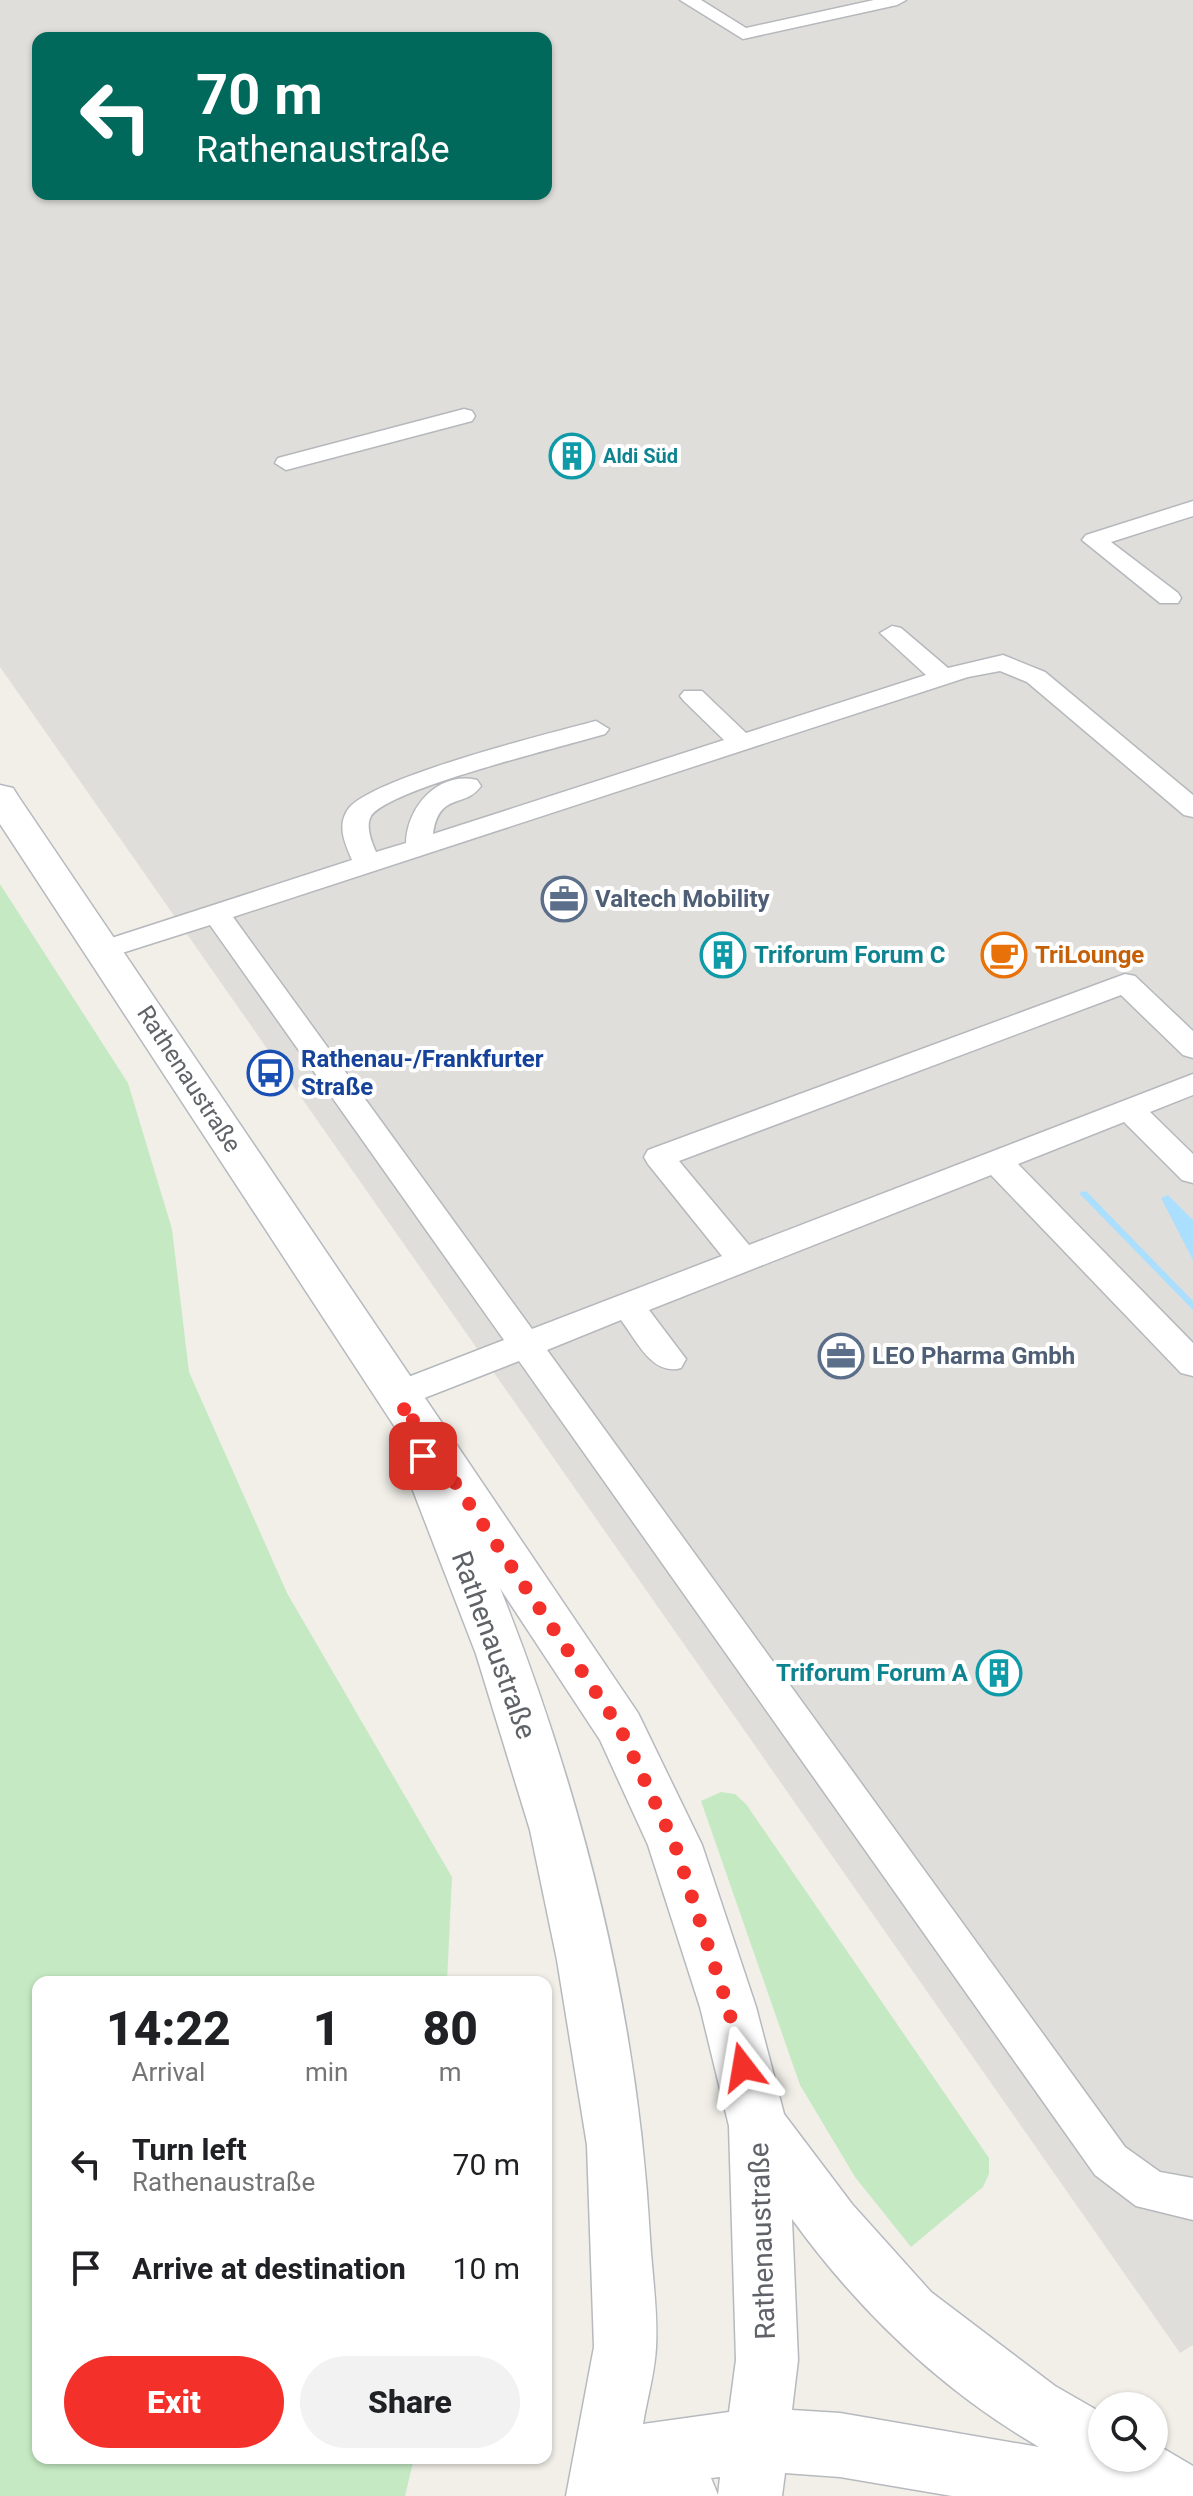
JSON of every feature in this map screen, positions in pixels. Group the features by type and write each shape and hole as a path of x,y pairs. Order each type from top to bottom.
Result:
{"street":[{"name":"Rathenaustraße","path":"0,796 620,1728 675,1845 728,2007 758,2126 767,2360 754,2468"},
{"name":"Rathenaustraße","path":"400,1400 501,1654 557,1830 585,1960 616,2145 625,2347 602,2478"},
{"path":"758,2126 831,2224 909,2313 1033,2408 1088,2440"},
{"path":"602,2478 754,2468 840,2445 1140,2496"},
{"path":"1142,2472 1182,2496"},
{"path":"602,2478 686,2496"}],"lane":[{"path":"689,0 743,34 897,0"},
{"path":"286,463 464,416"},
{"path":"1169,598 1094,540 1193,508"},
{"path":"892,633 944,677"},
{"path":"103,950 944,677 1003,663 1036,677 1193,809"},
{"path":"693,696 742,743"},
{"path":"368,864 355,827 360,811 374,801 434,778 602,736 435,797 419,828 419,847"},
{"path":"216,913 1110,2161 1151,2191 1193,2199"},
{"path":"743,1260 659,1157 1125,983 1193,1048"},
{"path":"400,1400 526,1345 1193,1084"},
{"path":"1129,1109 1193,1172"},
{"path":"996,1161 1193,1364"},
{"path":"627,1305 669,1359"}],"shaded area":[{"path":"0,0 1193,0 1193,2345 1180,2353 0,667"}],"green space":[{"path":"0,884 128,1083 172,1229 189,1372 287,1593 452,1877 447,1976 32,1976 32,2464 413,2464 405,2496 0,2496"},
{"path":"721,1792 735,1794 746,1804 989,2158 989,2174 983,2187 911,2247 855,2177 800,2085 701,1801"}],"water":[{"path":"1086,1191 1193,1301 1193,1310 1079,1193"},
{"path":"1168,1195 1193,1220 1193,1260 1161,1198"}],"place":[{"name":"Aldi Süd","path":"572,456"},
{"name":"Valtech Mobility","path":"564,899"},
{"name":"Triforum Forum C","path":"723,955"},
{"name":"TriLounge","path":"1004,955"},
{"name":"Rathenau-/Frankfurter Straße","path":"270,1073"},
{"name":"LEO Pharma Gmbh","path":"841,1356"},
{"name":"Triforum Forum A","path":"999,1673"}],"route":[{"path":"423,1456 402,1404 620,1728 675,1845 728,2007 743,2067"}]}
